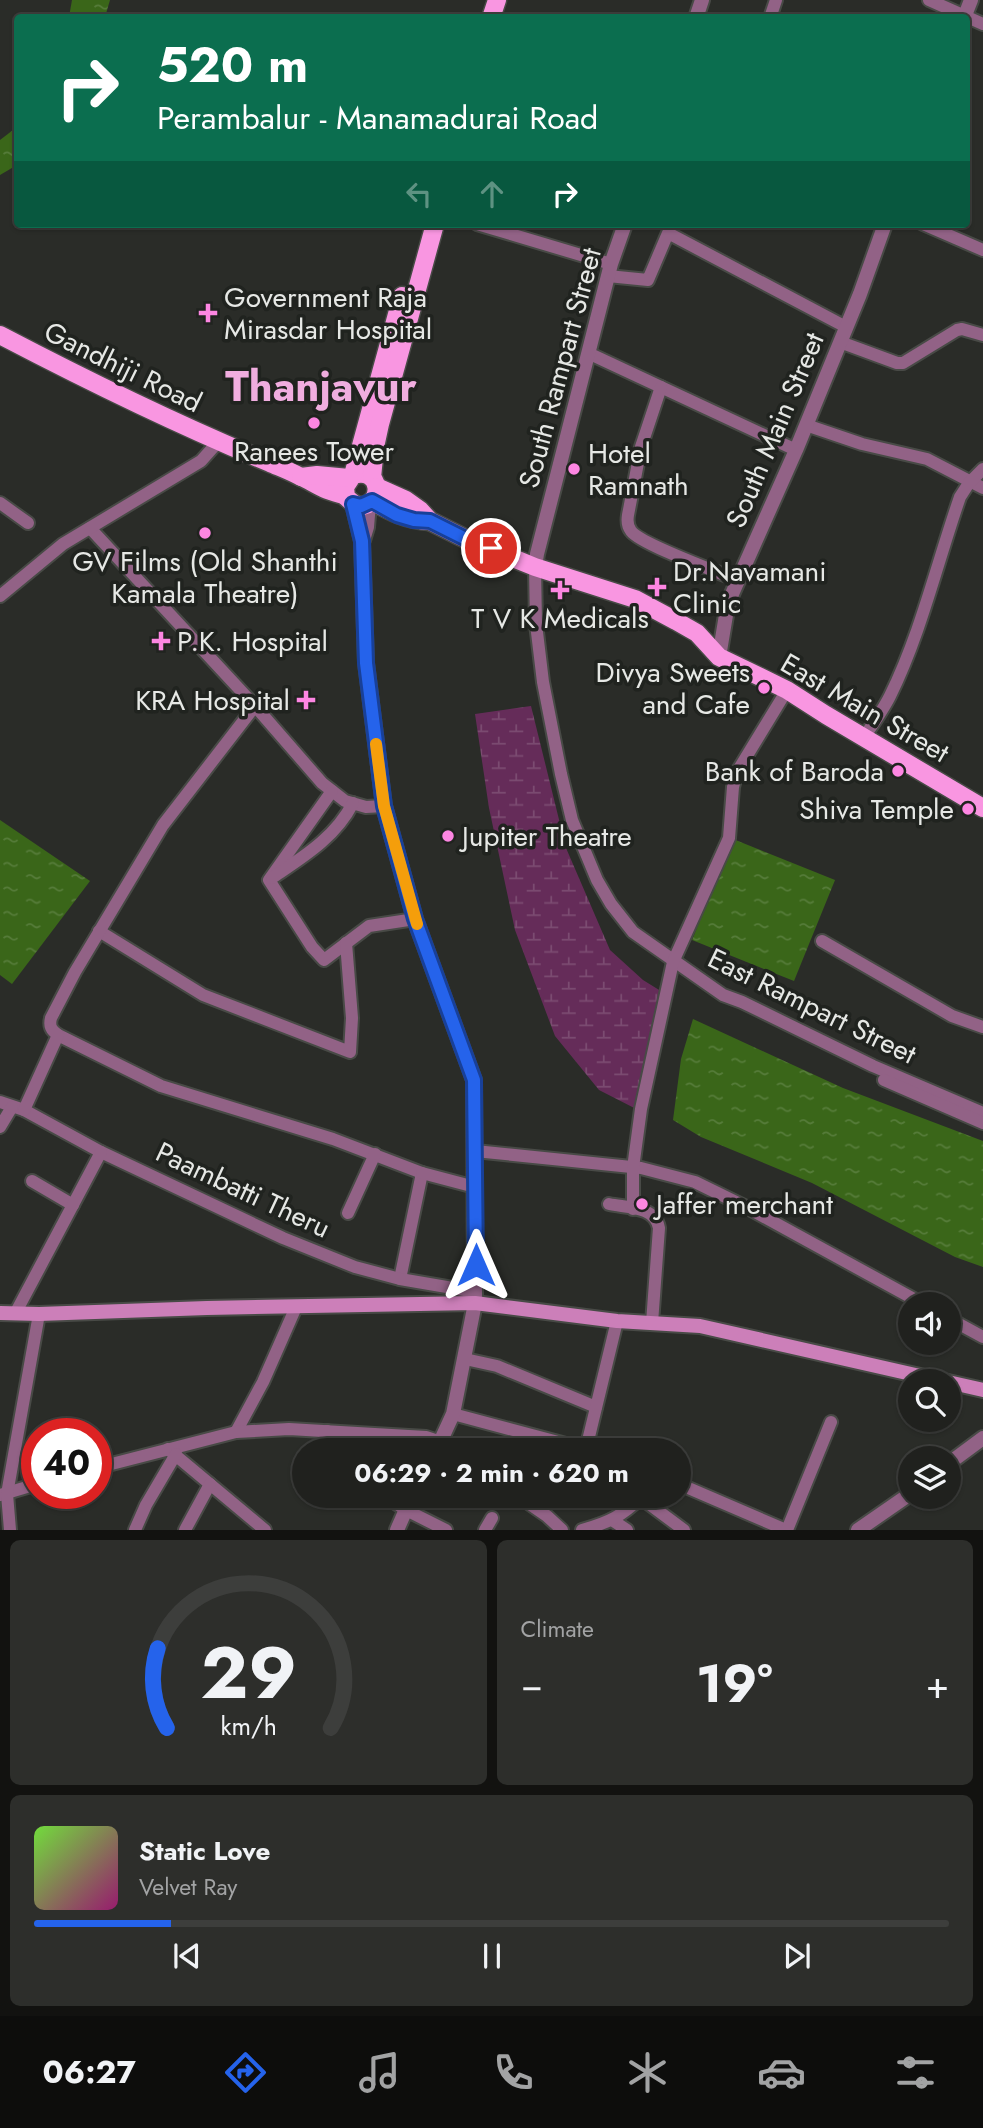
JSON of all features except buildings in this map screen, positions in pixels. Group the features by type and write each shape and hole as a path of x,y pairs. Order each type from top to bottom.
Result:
{"main road":[{"path":"351,476 423,228"},
{"path":"434,228 374,447 365,495 406,500 430,521 466,539 535,567 635,599 697,633 719,657"},
{"name":"Gandhiji Road","path":"0,335 218,442 302,477 314,485 365,495 363,473 351,476 317,474 302,477"},
{"name":"East Main Street","path":"719,657 787,690 983,808"},
{"path":"0,1313 296,1307 475,1298 617,1321 700,1326 898,1371"},
{"path":"961,1385 983,1390"}],"street":[{"path":"929,0 958,14"},
{"path":"488,228 648,281 668,233 846,327"},
{"name":"South Rampart Street","path":"535,567 563,445 609,270 624,228"},
{"name":"South Main Street","path":"719,657 728,603 796,450 883,228"},
{"path":"932,228 983,250"},
{"path":"840,342 903,363 957,330 983,335"},
{"path":"588,353 796,450"},
{"path":"661,387 638,460 628,515 629,529 644,541 737,580"},
{"path":"806,425 872,447 928,459 977,484"},
{"path":"0,596 63,544 201,461 218,442"},
{"path":"864,737 889,697 901,669 960,497 977,484 983,469"},
{"path":"365,495 362,541 366,663 384,806 415,919 474,1080 475,1298 465,1359 446,1438"},
{"path":"0,503 28,523"},
{"path":"90,528 255,706 322,783 345,801 366,807 384,806"},
{"name":"East Rampart Street","path":"535,567 536,624 543,682 572,820 597,880 611,904 633,932 723,995 873,1066 983,1113"},
{"path":"633,1209 633,1168 641,1109 673,962 729,838 733,787 737,772 787,690"},
{"path":"255,706 163,825 75,972 51,1018 51,1030 161,1086 375,1154 422,1173 475,1187"},
{"path":"269,880 332,791"},
{"path":"269,880 314,850 345,818 353,803"},
{"path":"269,880 312,947 324,960 369,926 415,919"},
{"path":"99,931 203,995 349,1052 352,1018 346,943"},
{"path":"822,941 952,1016 983,1027"},
{"path":"723,995 736,1006 782,1032 983,1123"},
{"path":"0,1127 58,1035"},
{"name":"Paambatti Theru","path":"12,1106 283,1238 355,1267 475,1298"},
{"path":"475,1151 670,1174 712,1189 901,1292"},
{"path":"16,1312 102,1152"},
{"path":"348,1213 375,1154"},
{"path":"400,1279 422,1173"},
{"path":"32,1181 73,1205"},
{"path":"609,1204 650,1212 658,1221 652,1323"},
{"path":"236,1432 263,1382 296,1307"},
{"path":"10,1530 4,1494 39,1314"},
{"path":"591,1438 617,1321"},
{"path":"961,1325 983,1336"},
{"path":"465,1359 497,1366 596,1407"},
{"path":"453,1414 544,1438"},
{"path":"691,1489 786,1530 831,1422"},
{"path":"112,1465 172,1452 236,1432 289,1429 428,1438"},
{"path":"327,1431 329,1438"},
{"path":"961,1454 983,1438"},
{"path":"172,1452 265,1530"},
{"path":"135,1530 172,1452"},
{"path":"185,1530 210,1484"},
{"path":"4,1494 21,1489"},
{"path":"858,1530 898,1502"},
{"path":"397,1530 407,1508"},
{"path":"416,1508 446,1530"},
{"path":"535,1508 562,1530"},
{"path":"582,1530 612,1520 630,1508"},
{"path":"656,1508 684,1530"},
{"path":"612,1520 627,1530"}],"green space":[{"path":"531,706 566,848 610,950 643,980 664,993 646,1114 599,1090 555,1036 515,930 489,808 475,714"}],"water":[{"path":"72,0 110,0 106,14 70,14"},
{"path":"14,129 14,167 0,175 0,140"},
{"path":"0,820 90,881 12,984 0,975"},
{"path":"733,839 835,880 794,981 692,940"},
{"path":"693,1019 843,1088 983,1141 983,1267 955,1257 812,1183 701,1137 673,1120 681,1059"}],"slow traffic":[{"path":"376,744 384,806 417,924"}],"place":[{"name":"Government Raja Mirasdar Hospital","path":"208,313"},
{"name":"Ranees Tower","path":"314,423"},
{"name":"Hotel Ramnath","path":"574,469"},
{"name":"GV Films (Old Shanthi Kamala Theatre)","path":"205,533"},
{"name":"Dr.Navamani Clinic","path":"657,587"},
{"name":"T V K Medicals","path":"560,590"},
{"name":"P.K. Hospital","path":"161,641"},
{"name":"Divya Sweets and Cafe","path":"764,688"},
{"name":"KRA Hospital","path":"306,700"},
{"name":"Bank of Baroda","path":"898,771"},
{"name":"Shiva Temple","path":"968,809"},
{"name":"Jupiter Theatre","path":"448,836"},
{"name":"Jaffer merchant","path":"642,1204"}],"district":[{"name":"Thanjavur","path":"321,386"}],"route":[{"path":"476,1265 474,1080 415,919 384,806 366,663 362,541 353,504 361,506 372,501 397,515 430,521 491,548"}]}
